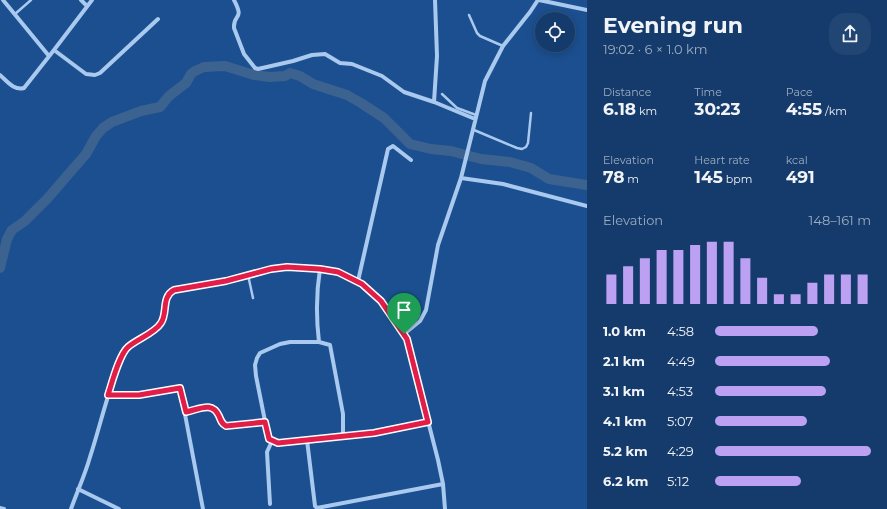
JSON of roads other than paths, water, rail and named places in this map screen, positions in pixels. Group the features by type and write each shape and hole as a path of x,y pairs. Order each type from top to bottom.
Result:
{"street":[{"path":"3,0 49,56"},
{"path":"81,0 87,6"},
{"path":"0,75 14,87 20,89 24,88 92,0"},
{"path":"234,0 239,9 239,14 234,24 234,31 244,54 255,68 258,69 312,55 325,54 340,63 352,64 364,68 389,80 402,91 476,117"},
{"path":"434,102 437,56 435,0"},
{"path":"404,334 420,321 426,310 438,245 461,178 485,81 503,46 538,0 587,10"},
{"path":"54,50 86,74 95,75 100,73 158,19"},
{"path":"358,281 388,149 393,146 411,160"},
{"path":"461,178 503,184 587,206"},
{"path":"71,509 90,458 108,395 125,351 135,341 159,327 169,293 174,290 226,281 271,269 287,267 320,269 338,272 358,281 381,301 404,334 407,339 443,484 445,509"},
{"path":"319,342 316,319 317,291 320,269"},
{"path":"343,436 343,414 330,345 319,342 290,342 280,344 260,352 255,365 268,436 272,441 282,443 374,433 428,422"},
{"path":"108,395 139,395 180,388 186,412 203,509"},
{"path":"186,412 212,407 216,410 222,424 226,426 265,422"},
{"path":"307,440 315,506 317,508 443,484"},
{"path":"270,504 267,452 272,441"},
{"path":"78,489 119,509"},
{"path":"0,508 4,509"}],"lane":[{"path":"14,14 31,0"},
{"path":"469,15 477,33 480,36 503,46"},
{"path":"442,94 457,108 476,117"},
{"path":"474,130 522,149 526,147 528,143 531,113"},
{"path":"248,275 253,298"}],"waterway":[{"path":"0,268 7,239 12,230 25,221 47,199 86,154 96,136 103,128 112,122 141,111 160,107 169,96 186,83 191,74 204,67 225,66 254,75 270,77 285,76 290,73 300,76 313,84 347,95 361,103 384,118 410,144 431,149 451,151 481,159 510,162 531,168 549,179 587,185"}]}
